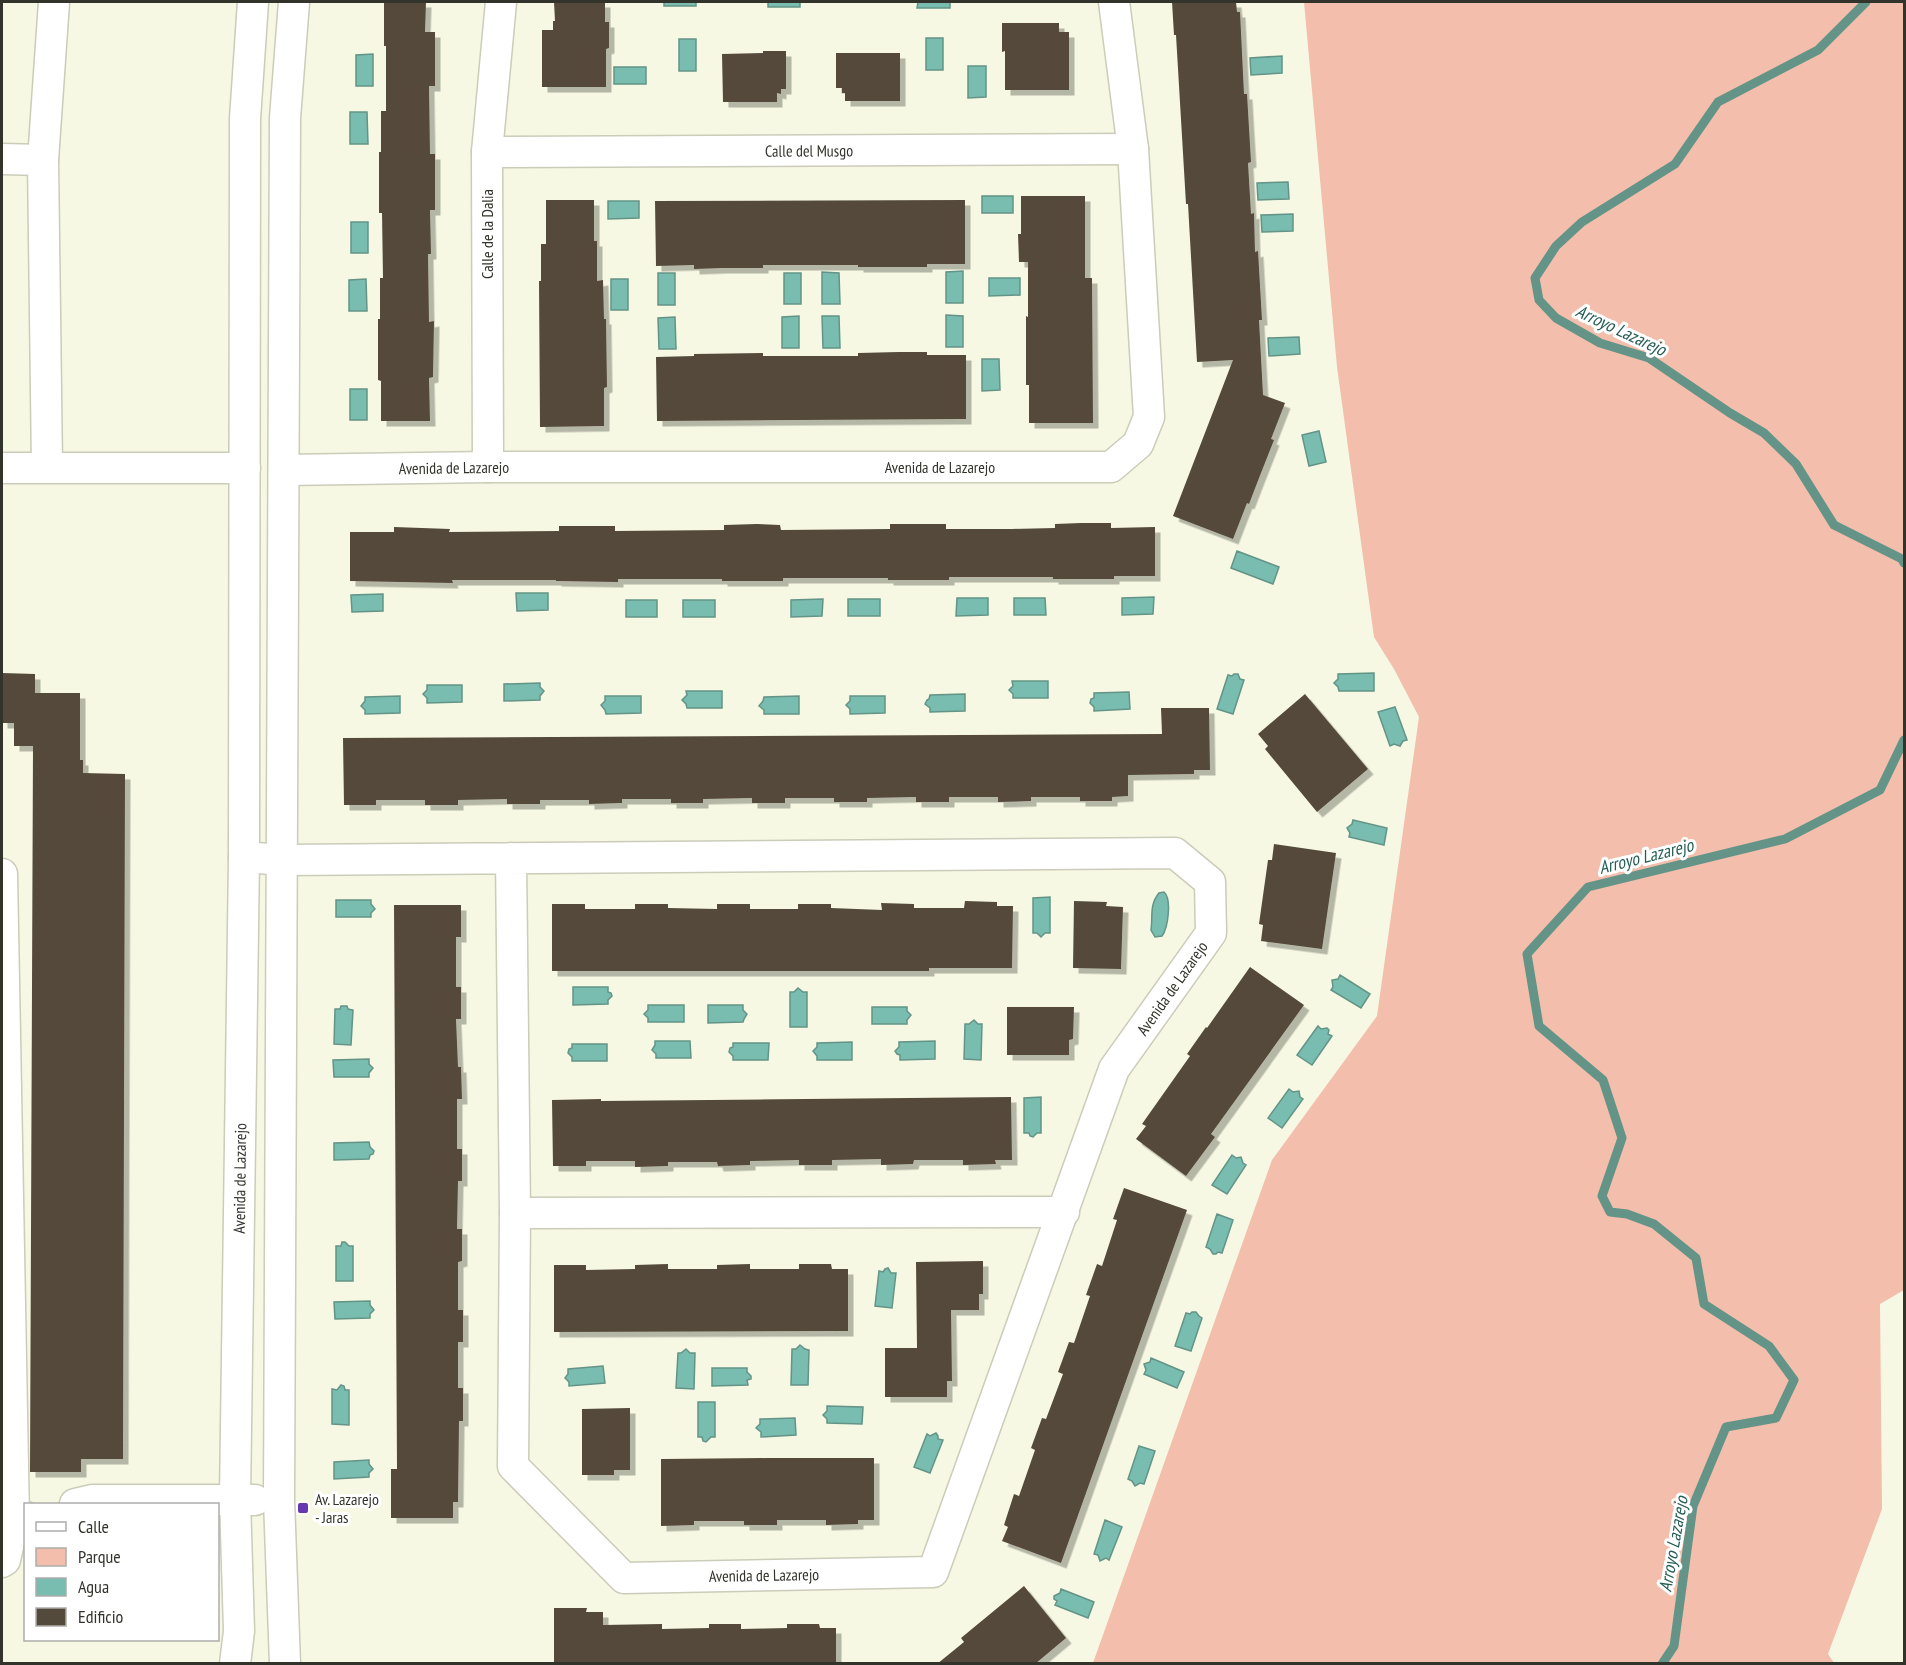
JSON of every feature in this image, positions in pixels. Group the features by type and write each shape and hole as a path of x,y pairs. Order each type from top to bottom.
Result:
{"street":[{"path":"47,467 43,160 54,2"},
{"name":"Avenida de Lazarejo","path":"235,1664 239,1631 235,1499 244,857 245,119 254,2"},
{"path":"285,1664 279,1500 285,118 294,2"},
{"name":"Calle de la Dalia","path":"488,467 487,152 501,2"},
{"name":"Avenida de Lazarejo","path":"285,470 488,467 1111,467 1138,444 1149,417 1133,149 1113,2"},
{"name":"Calle del Musgo","path":"487,152 1133,149"},
{"path":"2,159 43,160"},
{"path":"2,468 244,468"},
{"name":"Avenida de Lazarejo","path":"244,857 283,860 511,858 1175,853 1210,882 1210,933 1114,1069 933,1572 624,1578 513,1466 515,1213 511,858"},
{"path":"2,874 20,1518 5,1560 2,1562"},
{"path":"515,1213 1064,1212"},
{"path":"79,1503 92,1500 279,1500"}],"green space":[{"path":"1304,2 1904,2 1904,1290 1880,1304 1882,1509 1828,1654 1834,1663 1093,1663 1272,1160 1377,1016 1419,717 1374,637 1337,367"}],"water":[{"path":"664,2 696,2 696,6 664,6"},
{"path":"768,2 800,2 800,7 768,7"},
{"path":"918,2 950,2 950,8 917,8"},
{"path":"926,38 943,38 943,70 926,70"},
{"path":"679,39 696,39 696,71 679,71"},
{"path":"373,54 373,86 356,86 356,55"},
{"path":"1282,56 1282,73 1251,75 1250,58"},
{"path":"968,66 986,66 986,97 968,98"},
{"path":"614,67 646,67 646,84 614,84"},
{"path":"350,112 367,112 368,144 350,144"},
{"path":"1288,182 1289,199 1258,200 1257,183"},
{"path":"982,196 1013,196 1013,213 982,213"},
{"path":"608,201 639,201 639,218 608,219"},
{"path":"1293,214 1293,231 1262,232 1261,215"},
{"path":"351,222 368,222 368,253 351,253"},
{"path":"963,271 963,303 946,303 946,272"},
{"path":"822,272 839,273 840,304 822,304"},
{"path":"658,273 675,273 675,305 658,305"},
{"path":"784,273 801,273 801,304 784,304"},
{"path":"989,278 1020,278 1020,295 989,296"},
{"path":"366,279 367,311 349,311 349,280"},
{"path":"611,279 628,279 628,310 611,310"},
{"path":"946,315 963,316 963,347 946,347"},
{"path":"799,316 799,348 782,348 782,317"},
{"path":"822,316 839,316 840,348 823,348"},
{"path":"675,317 676,349 659,349 658,318"},
{"path":"1299,337 1300,354 1269,356 1268,338"},
{"path":"982,359 999,359 1000,390 982,391"},
{"path":"350,389 367,389 367,420 350,420"},
{"path":"1319,431 1326,462 1309,466 1302,435"},
{"path":"1237,551 1279,567 1273,584 1231,568"},
{"path":"516,593 548,593 548,610 517,611"},
{"path":"383,594 383,611 352,612 351,595"},
{"path":"1154,597 1153,614 1122,615 1122,598"},
{"path":"957,598 988,598 988,615 956,616"},
{"path":"1014,598 1045,598 1046,615 1014,615"},
{"path":"823,599 822,616 791,617 791,600"},
{"path":"848,599 880,599 880,616 848,616"},
{"path":"626,600 657,600 657,617 626,617"},
{"path":"683,600 715,600 715,617 683,617"},
{"path":"1374,673 1374,691 1339,691 1334,683 1338,679 1338,674"},
{"path":"1238,674 1240,679 1244,680 1233,714 1217,709 1228,675"},
{"path":"1012,681 1048,681 1048,698 1013,698 1009,690 1013,686"},
{"path":"540,683 544,691 540,700 504,701 504,684"},
{"path":"427,685 462,685 462,702 427,703 427,698 423,694 427,690"},
{"path":"686,691 722,691 722,708 687,708 682,700 687,695"},
{"path":"1129,692 1130,709 1094,711 1090,703 1094,698 1094,693"},
{"path":"965,694 965,711 930,712 930,708 925,704 930,695"},
{"path":"400,696 400,713 365,714 361,706 365,697"},
{"path":"605,696 641,696 641,713 606,714 601,705 605,701"},
{"path":"799,696 799,714 764,714 764,710 759,706 764,697"},
{"path":"850,696 885,696 885,713 850,714 850,709 846,705 850,701"},
{"path":"1395,707 1407,740 1403,741 1400,746 1394,744 1390,746 1378,712"},
{"path":"1353,820 1387,828 1384,845 1349,837 1350,833 1347,828"},
{"path":"1164,892 1168,901 1167,920 1162,936 1155,937 1151,930 1153,907 1159,893"},
{"path":"1050,897 1050,933 1045,933 1041,937 1033,933 1033,898"},
{"path":"336,900 371,900 375,909 371,917 336,917"},
{"path":"1340,975 1370,994 1361,1008 1331,990 1332,980 1338,979"},
{"path":"573,987 608,987 608,992 612,996 608,1004 573,1005"},
{"path":"798,988 807,992 807,1027 790,1027 790,992"},
{"path":"648,1005 684,1005 684,1022 648,1022 644,1014 648,1010"},
{"path":"708,1005 743,1005 743,1010 747,1014 743,1022 708,1023"},
{"path":"341,1006 347,1006 348,1009 353,1010 351,1045 334,1044 335,1009 340,1009"},
{"path":"872,1007 907,1007 911,1015 907,1024 872,1024"},
{"path":"974,1020 982,1024 981,1060 964,1059 965,1024"},
{"path":"1318,1026 1321,1029 1327,1028 1328,1034 1332,1036 1312,1065 1297,1055"},
{"path":"655,1041 690,1041 691,1058 656,1058 652,1050"},
{"path":"935,1041 935,1059 900,1060 900,1055 895,1051 899,1047 899,1042"},
{"path":"852,1042 852,1060 817,1060 813,1051 817,1043"},
{"path":"733,1043 769,1043 768,1060 733,1060 729,1052"},
{"path":"572,1044 607,1044 607,1061 572,1061 568,1053"},
{"path":"369,1059 369,1064 373,1068 369,1077 334,1077 333,1060"},
{"path":"1289,1089 1293,1092 1299,1091 1303,1099 1282,1128 1268,1118"},
{"path":"1041,1097 1041,1133 1033,1137 1029,1133 1024,1133 1024,1098"},
{"path":"369,1142 374,1151 369,1159 334,1160 334,1143"},
{"path":"1232,1155 1236,1158 1241,1157 1246,1165 1227,1194 1212,1185"},
{"path":"1217,1214 1233,1220 1222,1253 1213,1254 1206,1247"},
{"path":"342,1242 353,1246 353,1281 336,1281 336,1246 341,1246"},
{"path":"888,1268 891,1273 896,1273 892,1308 875,1306 879,1271 883,1272"},
{"path":"370,1301 374,1310 370,1318 335,1319 334,1302"},
{"path":"1196,1312 1202,1318 1191,1351 1175,1346 1186,1313"},
{"path":"800,1345 809,1350 808,1385 791,1385 792,1349"},
{"path":"686,1349 690,1353 695,1353 694,1389 676,1388 678,1353"},
{"path":"1151,1358 1184,1372 1177,1388 1144,1374 1146,1370 1144,1364 1150,1362"},
{"path":"603,1366 605,1383 569,1386 565,1378 568,1369"},
{"path":"712,1368 747,1368 751,1379 747,1380 748,1385 712,1386"},
{"path":"341,1385 345,1390 349,1390 349,1425 332,1424 332,1389 337,1390"},
{"path":"698,1402 715,1402 715,1437 711,1437 706,1442 702,1437 698,1437"},
{"path":"827,1406 863,1407 862,1424 827,1423 823,1415 827,1411"},
{"path":"795,1418 796,1435 761,1437 761,1432 756,1428 760,1424 760,1419"},
{"path":"936,1433 938,1439 943,1440 930,1473 914,1467 927,1434 930,1436"},
{"path":"1139,1446 1155,1451 1144,1484 1140,1483 1135,1486 1128,1479"},
{"path":"369,1460 373,1469 369,1477 334,1479 334,1462"},
{"path":"1105,1520 1122,1527 1109,1560 1106,1558 1100,1561 1098,1555 1094,1554"},
{"path":"1061,1589 1094,1602 1088,1618 1055,1605 1057,1601 1054,1596 1060,1593"}],"building":[{"path":"384,2 426,2 425,32 435,32 435,86 429,86 430,154 435,154 435,210 430,210 431,254 428,254 429,322 434,321 433,377 429,378 430,421 381,421 378,319 380,319 380,278 383,278 382,213 379,213 379,152 381,152 381,111 386,111"},
{"path":"554,2 605,2 605,22 609,22 606,87 542,87 542,30 553,30"},
{"path":"1172,2 1236,2 1237,12 1240,12 1244,94 1247,94 1251,162 1248,163 1251,214 1254,213 1255,252 1258,251 1263,395 1285,403 1271,439 1274,440 1233,539 1173,516 1233,360 1197,362 1188,204 1186,204"},
{"path":"1002,23 1059,23 1059,32 1069,32 1069,90 1005,90"},
{"path":"763,51 786,51 786,89 781,89 781,94 777,93 777,102 723,102 722,54 763,53"},
{"path":"836,53 900,53 900,101 845,101 842,88 836,88"},
{"path":"1021,196 1085,196 1085,278 1092,278 1093,423 1029,423 1029,385 1026,385 1028,262 1019,262 1018,234 1021,234"},
{"path":"546,200 594,200 597,281 603,280 604,319 606,319 607,387 604,388 604,426 540,427 539,281 541,281 541,244 546,244"},
{"path":"965,200 965,264 927,264 927,267 763,265 763,268 694,269 694,265 656,266 655,201"},
{"path":"927,352 927,355 966,355 966,419 657,421 656,357 763,353 763,356 858,356 858,353"},
{"path":"1111,523 1111,528 1155,527 1155,576 1114,576 1114,579 949,577 949,580 783,578 783,581 722,581 722,579 618,579 618,582 452,580 453,583 350,581 350,532 394,532 394,527 450,529 449,532 559,531 559,526 615,526 615,531 724,530 724,525 757,524 780,525 781,530 890,529 890,524 946,524 946,529 1012,529 1055,528 1055,524"},
{"path":"2,673 35,674 35,693 80,693 80,760 83,760 83,773 125,774 123,1459 81,1459 81,1472 30,1472 33,746 14,746 14,723 2,723"},
{"path":"1305,694 1368,769 1317,812 1265,749 1268,746 1258,734"},
{"path":"1161,708 1209,708 1210,770 1194,770 1194,774 1128,775 1128,796 1112,797 1112,801 1080,801 1080,797 1031,797 1031,801 998,802 998,797 949,797 949,802 916,802 916,797 867,798 867,802 834,802 834,798 785,798 785,803 752,803 752,798 703,799 703,803 671,803 671,799 622,799 622,803 589,804 589,800 540,800 540,804 507,804 507,799 458,800 458,805 425,805 425,800 376,800 376,805 344,805 343,738 1162,734"},
{"path":"1274,844 1336,853 1322,949 1261,941 1263,925 1259,924 1268,860 1272,860"},
{"path":"965,901 997,902 997,906 1013,906 1012,968 929,968 929,971 552,971 552,904 585,904 585,909 635,909 635,904 668,904 668,908 717,909 717,904 750,904 750,909 798,909 798,904 831,904 831,908 882,910 881,903 914,904 914,908 964,908"},
{"path":"1074,901 1107,902 1106,906 1123,907 1121,969 1073,968"},
{"path":"394,905 461,905 461,937 456,937 456,987 461,987 461,1019 456,1019 462,1099 457,1099 457,1149 462,1149 462,1181 458,1181 457,1229 462,1229 462,1261 458,1262 458,1310 463,1310 463,1342 458,1342 458,1388 463,1388 463,1421 459,1421 458,1502 453,1502 453,1518 391,1518 391,1469 397,1469"},
{"path":"1250,967 1304,1005 1211,1134 1215,1137 1186,1176 1136,1139 1146,1126 1142,1124 1190,1056 1187,1054"},
{"path":"1007,1007 1074,1007 1073,1039 1069,1040 1069,1055 1007,1055"},
{"path":"1011,1097 1012,1160 995,1160 996,1164 963,1165 963,1160 914,1160 913,1164 881,1165 881,1159 832,1160 832,1165 799,1165 799,1160 750,1161 750,1165 718,1166 717,1162 668,1162 668,1166 635,1167 635,1161 586,1161 586,1166 553,1166 552,1100"},
{"path":"1124,1188 1187,1210 1061,1563 1002,1541 1008,1527 1004,1525 1014,1494 1019,1496 1035,1450 1031,1448 1042,1418 1046,1419 1063,1374 1058,1372 1069,1342 1074,1343 1090,1296 1086,1295 1097,1264 1102,1266 1117,1220 1113,1219"},
{"path":"983,1261 983,1294 979,1294 979,1310 951,1310 952,1381 947,1381 947,1397 885,1397 885,1348 917,1348 916,1262"},
{"path":"668,1264 668,1269 717,1269 717,1265 750,1264 750,1269 799,1269 799,1264 831,1264 832,1269 848,1269 848,1331 554,1332 554,1265 586,1265 586,1270 635,1269 635,1265"},
{"path":"630,1408 630,1470 614,1470 614,1475 582,1475 582,1409"},
{"path":"874,1458 874,1520 858,1520 858,1524 826,1525 826,1520 777,1520 777,1525 744,1525 744,1521 694,1521 694,1525 661,1526 661,1459"},
{"path":"1024,1586 1066,1638 1035,1664 937,1664 964,1642 961,1638"},
{"path":"554,1608 587,1608 586,1612 603,1612 603,1625 662,1624 662,1629 709,1628 709,1624 741,1624 741,1629 787,1628 787,1624 819,1624 820,1628 836,1628 836,1664 554,1664"}],"waterway":[{"name":"Arroyo Lazarejo","path":"1866,2 1818,50 1718,102 1675,164 1582,222 1556,246 1535,278 1539,300 1556,318 1600,343 1649,358 1730,413 1764,433 1796,464 1834,525 1902,559 1904,563"},
{"name":"Arroyo Lazarejo","path":"1662,1664 1674,1646 1693,1506 1726,1427 1776,1418 1794,1380 1769,1346 1704,1304 1696,1258 1654,1224 1627,1214 1610,1212 1602,1196 1622,1138 1603,1080 1539,1026 1527,954 1588,887 1785,839 1880,790 1904,740"}],"place":[{"name":"Av. Lazarejo - Jaras","path":"303,1508"}]}
